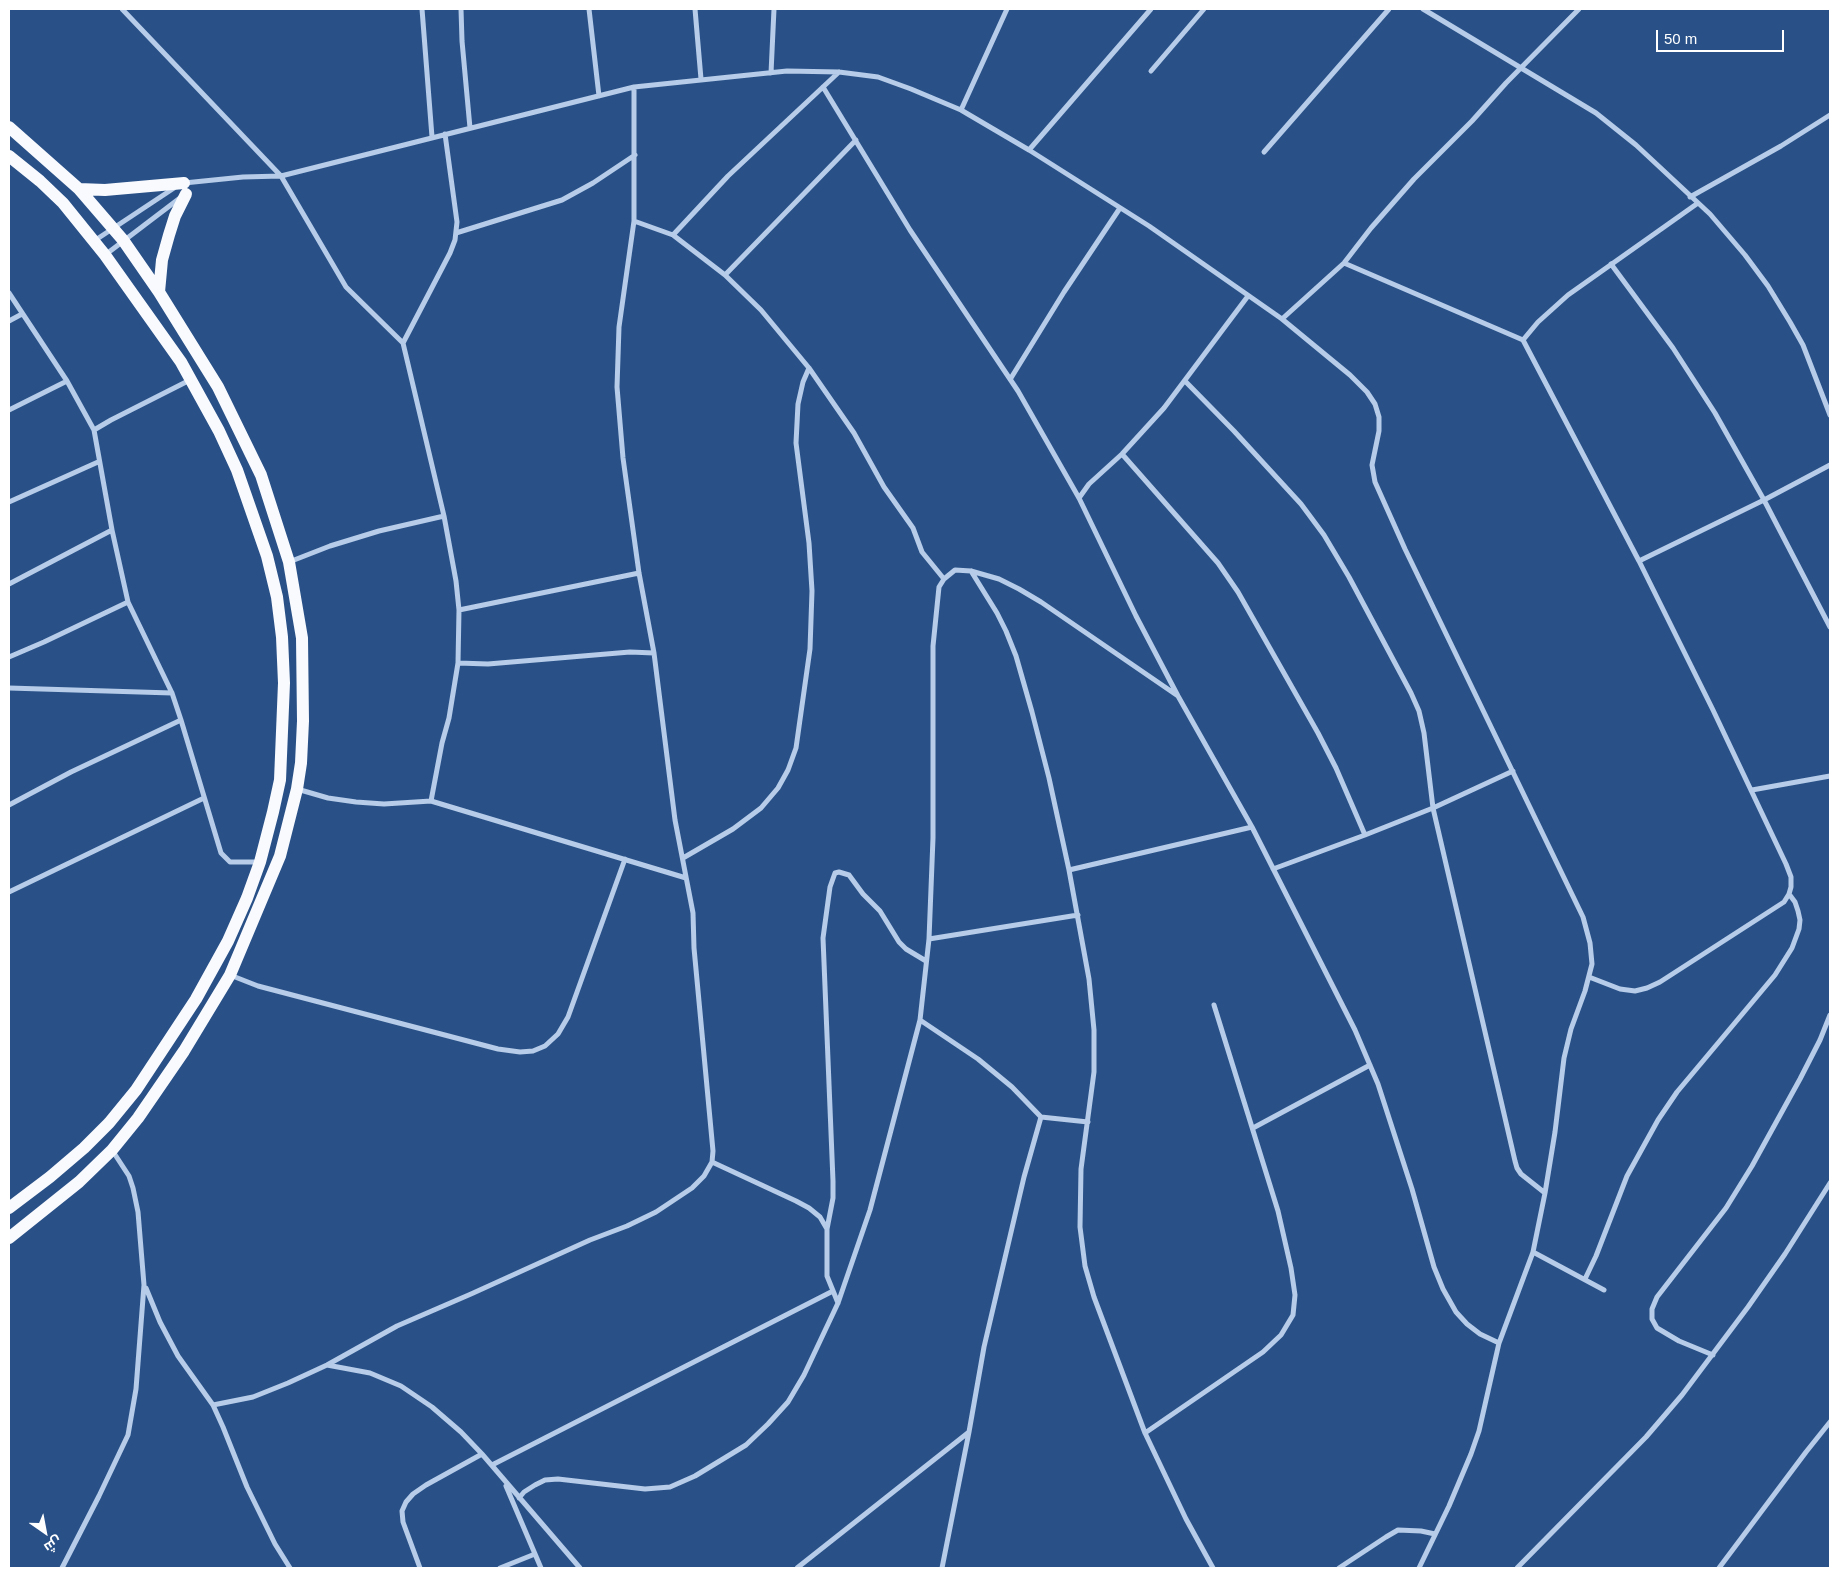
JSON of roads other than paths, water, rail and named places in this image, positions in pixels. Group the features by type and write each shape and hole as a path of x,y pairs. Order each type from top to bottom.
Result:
{"main road":[{"path":"9,127 79,190 123,240 159,292 218,387 261,475 289,562 302,638 303,721 301,763 297,789 280,856 230,975 184,1051 138,1118 112,1150 79,1182 9,1238"},
{"path":"9,156 63,203 105,255 181,362 219,431 237,470 268,556 277,597 282,637 284,683 280,780 260,862 228,941 196,999 136,1090 110,1123 50,1177 9,1208"},
{"path":"79,190 189,187 175,216 169,235 162,260 159,292"}],"street":[{"path":"122,9 281,176 346,288 403,343 444,516 456,581 459,610 458,663 449,718 442,743 431,802"},
{"path":"422,9 432,137"},
{"path":"461,9 470,128"},
{"path":"589,9 599,96"},
{"path":"695,9 701,79"},
{"path":"771,73 774,9"},
{"path":"961,110 1008,9"},
{"path":"1029,150 1151,9"},
{"path":"1151,71 1204,9"},
{"path":"1264,152 1389,9"},
{"path":"1423,9 1576,100 1615,127 1698,203 1724,231 1768,286 1803,345 1830,415"},
{"path":"1282,319 1344,263 1371,228 1414,179 1579,9"},
{"path":"94,241 170,190 242,177 281,176 634,87 787,71 838,72 878,77 911,89 961,110 1029,150 1195,257 1282,319 1350,375 1367,392 1375,404 1379,417 1379,431 1372,465 1375,482 1583,917 1590,943 1592,964 1571,1029 1564,1058 1555,1132 1533,1252 1499,1343 1479,1431 1458,1484 1419,1568"},
{"path":"673,235 728,176 838,72"},
{"path":"212,1406 252,1397 326,1364 397,1326 656,1212 692,1188 704,1176 712,1162 713,1151 694,948 693,913 675,820 654,653 639,573 623,458 618,387 618,327 634,221 634,87"},
{"path":"823,88 910,230 1010,378 1079,498 1178,696 1252,827 1343,1005 1370,1065 1412,1189 1434,1267 1443,1289 1456,1312 1467,1324 1480,1334 1499,1343"},
{"path":"1690,197 1775,150 1830,115"},
{"path":"403,343 450,253 456,233 457,222 445,134"},
{"path":"725,275 856,140"},
{"path":"456,233 562,200 635,155"},
{"path":"105,255 189,187"},
{"path":"1523,340 1554,306 1610,264 1698,203"},
{"path":"1010,378 1120,208"},
{"path":"634,221 673,235 725,275 762,310 809,368 854,433 884,487 912,528 922,552 944,579"},
{"path":"1344,263 1523,340 1639,561 1752,790 1791,877 1791,887 1784,902 1660,982 1635,991 1620,989 1589,977"},
{"path":"1610,264 1682,362 1715,413 1764,500 1830,627"},
{"path":"9,293 67,381 94,430 98,462 128,602 172,693 218,846 225,859 230,862 260,862"},
{"path":"1079,498 1089,484 1122,454 1164,408 1248,296"},
{"path":"9,320 22,314"},
{"path":"683,858 733,829 761,808 778,788 788,770 796,748 807,681 812,591 809,543 796,443 798,404 803,382 809,368"},
{"path":"94,430 110,420 191,380"},
{"path":"9,410 67,381"},
{"path":"1185,381 1234,430 1301,504 1324,535 1399,670 1418,711 1425,740 1433,808 1516,1168 1545,1193"},
{"path":"1122,454 1218,563 1238,592 1318,733 1336,768 1365,835"},
{"path":"9,502 98,462"},
{"path":"1639,561 1764,500 1830,465"},
{"path":"289,562 330,546 379,531 444,516"},
{"path":"9,584 112,530"},
{"path":"519,1498 524,1492 545,1480 558,1479 645,1489 670,1487 718,1463 746,1445 788,1402 804,1375 838,1303 870,1210 920,1020 930,939 933,828 933,646 938,587 944,579 955,570 971,571 999,579 1041,602 1178,696"},
{"path":"971,571 997,613 1016,656 1049,778 1078,915 1089,979 1094,1030 1094,1072 1081,1169 1080,1227 1085,1266 1094,1298 1145,1433 1186,1520 1213,1568"},
{"path":"459,610 639,573"},
{"path":"9,657 128,602"},
{"path":"458,663 488,664 630,652 654,653"},
{"path":"9,688 172,693"},
{"path":"9,805 88,764 181,720"},
{"path":"1273,869 1433,808 1513,771"},
{"path":"1752,790 1830,776"},
{"path":"297,789 328,798 356,802 414,804 431,802 686,878"},
{"path":"9,892 204,798"},
{"path":"1069,870 1252,827"},
{"path":"230,975 258,986 498,1049 520,1052 532,1051 545,1046 558,1034 568,1017 625,859"},
{"path":"838,1303 828,1276 826,1264 827,1229 832,1206 833,1181 823,938 830,887 835,874 839,872 848,875 862,894 887,920 899,942 906,949 926,961"},
{"path":"1586,1279 1619,1193 1658,1120 1677,1092 1776,975 1792,948 1799,929 1800,920 1798,911 1789,894"},
{"path":"930,939 1078,915"},
{"path":"1145,1433 1263,1352 1281,1335 1293,1315 1295,1295 1278,1211 1214,1005"},
{"path":"1713,1355 1679,1341 1657,1328 1652,1319 1652,1310 1658,1297 1726,1208 1752,1166 1804,1071 1830,1015"},
{"path":"920,1020 978,1058 1012,1087 1041,1116 1088,1122"},
{"path":"1253,1128 1370,1065"},
{"path":"942,1568 989,1328 1024,1177 1041,1116"},
{"path":"62,1568 128,1435 136,1389 144,1285 136,1200 128,1176 112,1150"},
{"path":"712,1162 809,1208 820,1217 827,1229"},
{"path":"1517,1568 1646,1437 1713,1355 1785,1254 1830,1182"},
{"path":"1533,1252 1604,1290"},
{"path":"144,1285 160,1322 178,1356 224,1427 247,1487 275,1544 290,1568"},
{"path":"492,1465 833,1291"},
{"path":"326,1364 370,1373 401,1386 432,1407 461,1432 482,1454 580,1568"},
{"path":"1719,1568 1830,1422"},
{"path":"798,1568 970,1432"},
{"path":"420,1568 403,1522 402,1511 406,1502 413,1494 426,1485 482,1454"},
{"path":"504,1481 541,1568"},
{"path":"1339,1568 1398,1530 1422,1530 1435,1534"},
{"path":"500,1568 534,1554"}]}
